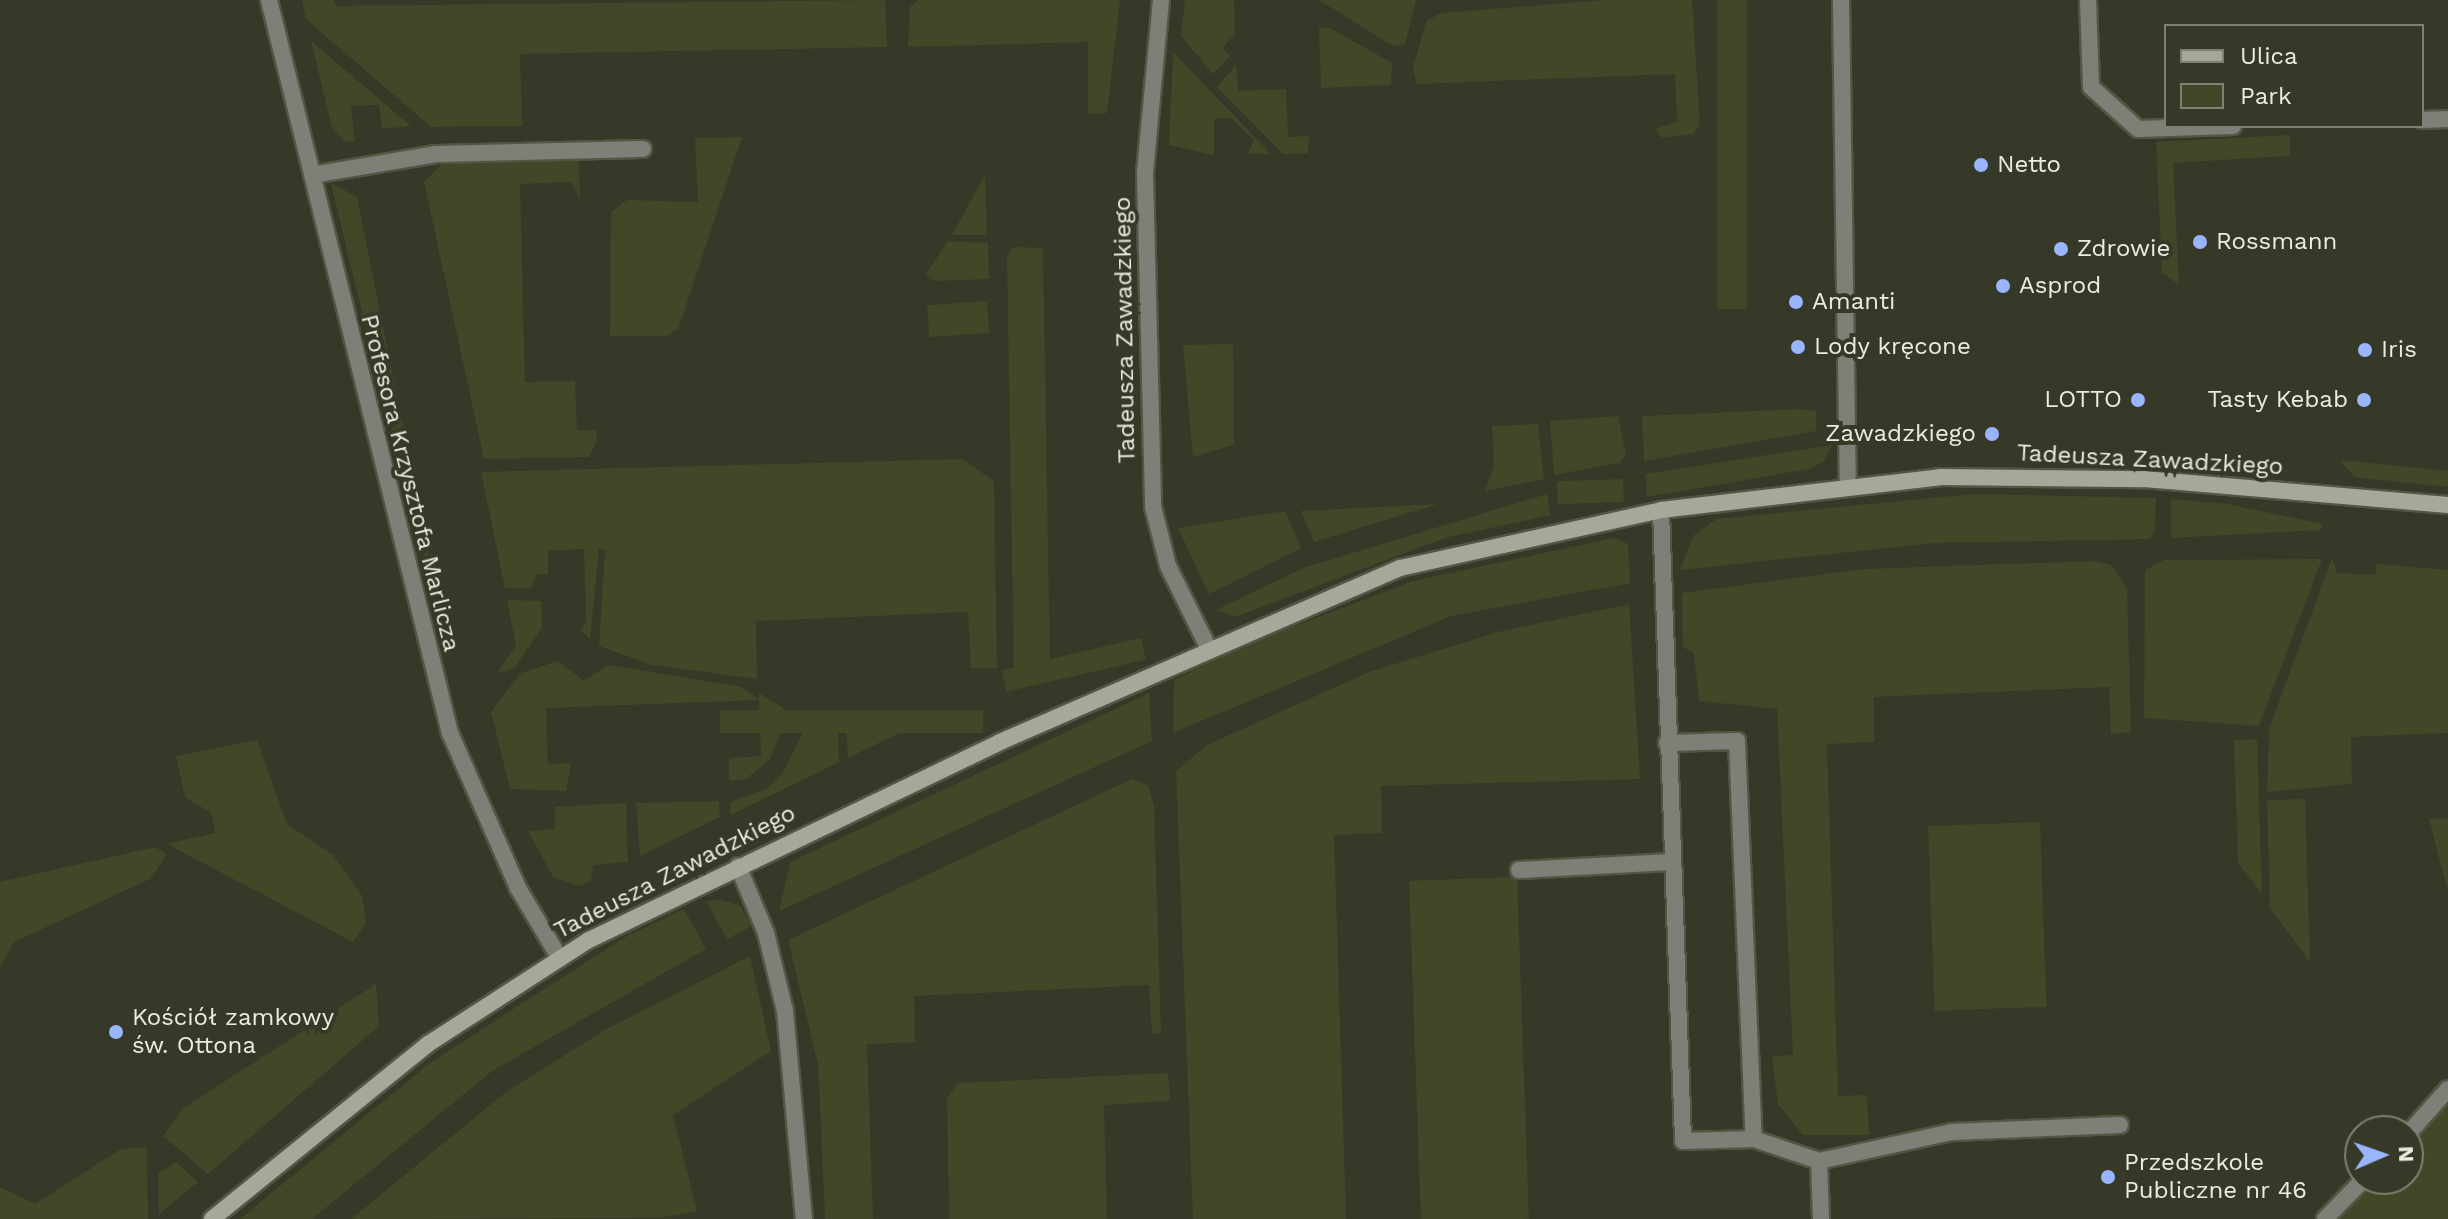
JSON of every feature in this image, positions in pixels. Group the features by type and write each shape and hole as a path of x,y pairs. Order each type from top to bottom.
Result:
{"street":[{"name":"Profesora Krzysztofa Marlicza","path":"269,0 450,733 518,888 559,957"},
{"name":"Tadeusza Zawadzkiego","path":"1161,0 1145,173 1153,507 1168,566 1208,647"},
{"path":"1841,0 1848,484"},
{"path":"2088,0 2091,87 2138,129 2170,128"},
{"path":"2424,120 2448,119"},
{"path":"312,175 436,154 643,149"},
{"name":"Tadeusza Zawadzkiego","path":"212,1219 428,1044 559,957 738,866 1208,647 1400,568 1661,510 1848,484 2098,477 2448,505"},
{"path":"1661,510 1683,1141 1754,1139 1819,1161 1952,1132 2120,1125"},
{"path":"1667,743 1737,741 1754,1139"},
{"path":"1519,870 1672,862"},
{"path":"738,866 766,933 785,1011 804,1219"},
{"path":"2424,1116 2448,1089"},
{"path":"1819,1161 1821,1219"},
{"path":"2325,1219 2348,1195"}],"green space":[{"path":"302,0 334,0 336,6 885,0 887,47 520,54 522,126 431,127 306,19"},
{"path":"918,0 1120,0 1107,113 1088,114 1088,42 908,47 910,7"},
{"path":"1185,0 1234,0 1235,34 1222,48 1230,56 1213,74 1181,36"},
{"path":"1319,0 1416,0 1405,44 1393,46"},
{"path":"1605,0 1692,0 1700,125 1693,134 1662,138 1654,129 1677,122 1675,74 1417,84 1413,68 1426,21 1441,13"},
{"path":"1717,0 1747,0 1747,309 1717,309"},
{"path":"1328,27 1392,63 1391,85 1321,88 1319,28"},
{"path":"311,41 411,126 382,129 379,105 351,106 355,142 345,141 332,128"},
{"path":"1173,52 1271,154 1248,154 1254,140 1231,118 1214,119 1214,155 1169,145"},
{"path":"1236,65 1238,91 1286,89 1288,137 1309,136 1308,153 1283,154 1217,87"},
{"path":"2290,135 2290,156 2173,163 2179,285 2162,272 2156,142"},
{"path":"742,137 679,327 667,336 610,336 611,212 627,200 698,202 695,138"},
{"path":"579,158 580,197 570,182 520,184 525,382 575,381 577,430 596,430 597,440 589,457 484,459 424,182 444,161"},
{"path":"985,175 987,235 952,235 970,202"},
{"path":"331,183 357,197 448,650 350,264"},
{"path":"948,241 988,243 989,279 934,281 926,274"},
{"path":"1013,247 1043,248 1050,668 1021,680 1014,679 1007,257"},
{"path":"987,301 989,333 929,337 927,305"},
{"path":"1233,344 1234,445 1193,457 1183,345"},
{"path":"1800,409 1816,411 1816,431 1644,461 1642,416"},
{"path":"1618,416 1626,455 1619,463 1554,475 1550,421"},
{"path":"1538,424 1544,479 1485,491 1494,466 1492,426"},
{"path":"1832,445 1823,462 1809,469 1647,497 1646,474"},
{"path":"962,459 994,481 997,668 971,668 968,612 756,621 757,679 652,665 599,646 605,551 599,548 590,639 580,630 586,622 584,549 548,551 548,574 536,575 531,588 505,588 481,472"},
{"path":"2340,460 2448,471 2448,487 2354,477"},
{"path":"1623,479 1624,502 1558,504 1557,481"},
{"path":"1547,494 1550,515 1445,538 1235,617 1216,610 1303,568"},
{"path":"1973,494 2156,498 2155,531 2150,539 1935,543 1680,570 1694,535 1717,519"},
{"path":"2171,499 2228,504 2322,524 2321,530 2171,538"},
{"path":"1438,504 1314,542 1301,511"},
{"path":"1285,511 1301,548 1209,594 1178,528"},
{"path":"1614,538 1628,544 1630,583 1451,616 1173,733 1174,680 1248,644 1413,581"},
{"path":"2332,558 2337,573 2375,575 2377,564 2448,570 2448,733 2351,737 2352,784 2267,792 2269,729"},
{"path":"2322,559 2259,726 2144,718 2145,570 2164,560"},
{"path":"2093,561 2111,565 2127,588 2131,732 2111,734 2109,687 1874,697 1874,742 1827,744 1838,1096 1867,1095 1869,1135 1803,1135 1778,1104 1772,1056 1793,1055 1777,709 1699,701 1694,653 1683,647 1682,593 1864,569"},
{"path":"507,600 541,601 542,628 514,668 497,673 516,646"},
{"path":"1629,604 1640,779 1381,786 1382,833 1334,835 1346,1219 1193,1219 1176,771 1207,745 1369,672 1498,632"},
{"path":"1141,638 1146,659 1007,692 1002,670"},
{"path":"558,661 584,681 608,665 741,687 758,699 759,693 783,708 783,728 770,759 746,779 729,781 729,758 761,756 759,700 546,708 548,764 571,763 566,791 510,789 491,712 521,673"},
{"path":"1149,693 1152,741 779,911 790,862"},
{"path":"720,710 983,710 983,733 720,733"},
{"path":"927,710 928,719 848,758 846,717"},
{"path":"838,715 839,762 731,815 730,802 766,789 782,774 805,729"},
{"path":"2257,739 2262,894 2238,863 2234,740"},
{"path":"257,740 287,824 333,855 362,896 366,923 353,942 167,844 215,833 211,813 185,797 176,756"},
{"path":"1132,779 1148,786 1154,806 1161,1034 1152,1033 1149,985 914,996 915,1042 867,1044 873,1219 825,1219 818,1064 788,940"},
{"path":"2305,799 2310,962 2270,908 2267,800"},
{"path":"719,801 720,817 640,856 636,803"},
{"path":"626,803 628,862 593,865 591,881 579,886 553,877 528,831 555,829 555,807"},
{"path":"2448,818 2448,892 2429,819"},
{"path":"2040,822 2046,1007 1935,1011 1928,826"},
{"path":"155,847 167,854 150,879 14,942 0,968 0,882"},
{"path":"1517,877 1529,1219 1421,1219 1409,881"},
{"path":"722,900 740,906 752,926 727,939 706,901"},
{"path":"684,909 706,949 492,1071 312,1219 240,1219 430,1063 625,937"},
{"path":"750,956 771,1051 673,1115 697,1211 660,1218 351,1219 506,1092 605,1030"},
{"path":"376,984 379,1026 208,1174 163,1136 182,1109"},
{"path":"1168,1073 1170,1101 1104,1105 1107,1219 949,1219 947,1099 958,1083"},
{"path":"2448,1103 2448,1219 2337,1219 2360,1195 2424,1195 2424,1129"},
{"path":"147,1147 148,1219 0,1219 0,1187 35,1204 121,1149"},
{"path":"176,1162 198,1182 159,1214 158,1174"}],"place":[{"name":"Netto","path":"1981,165"},
{"name":"Rossmann","path":"2200,242"},
{"name":"Zdrowie","path":"2061,249"},
{"name":"Asprod","path":"2003,286"},
{"name":"Amanti","path":"1796,302"},
{"name":"Lody kręcone","path":"1798,347"},
{"name":"Iris","path":"2365,350"},
{"name":"LOTTO","path":"2138,400"},
{"name":"Tasty Kebab","path":"2364,400"},
{"name":"Zawadzkiego","path":"1992,434"},
{"name":"Kościół zamkowy św. Ottona","path":"116,1032"},
{"name":"Przedszkole Publiczne nr 46","path":"2108,1177"}]}
